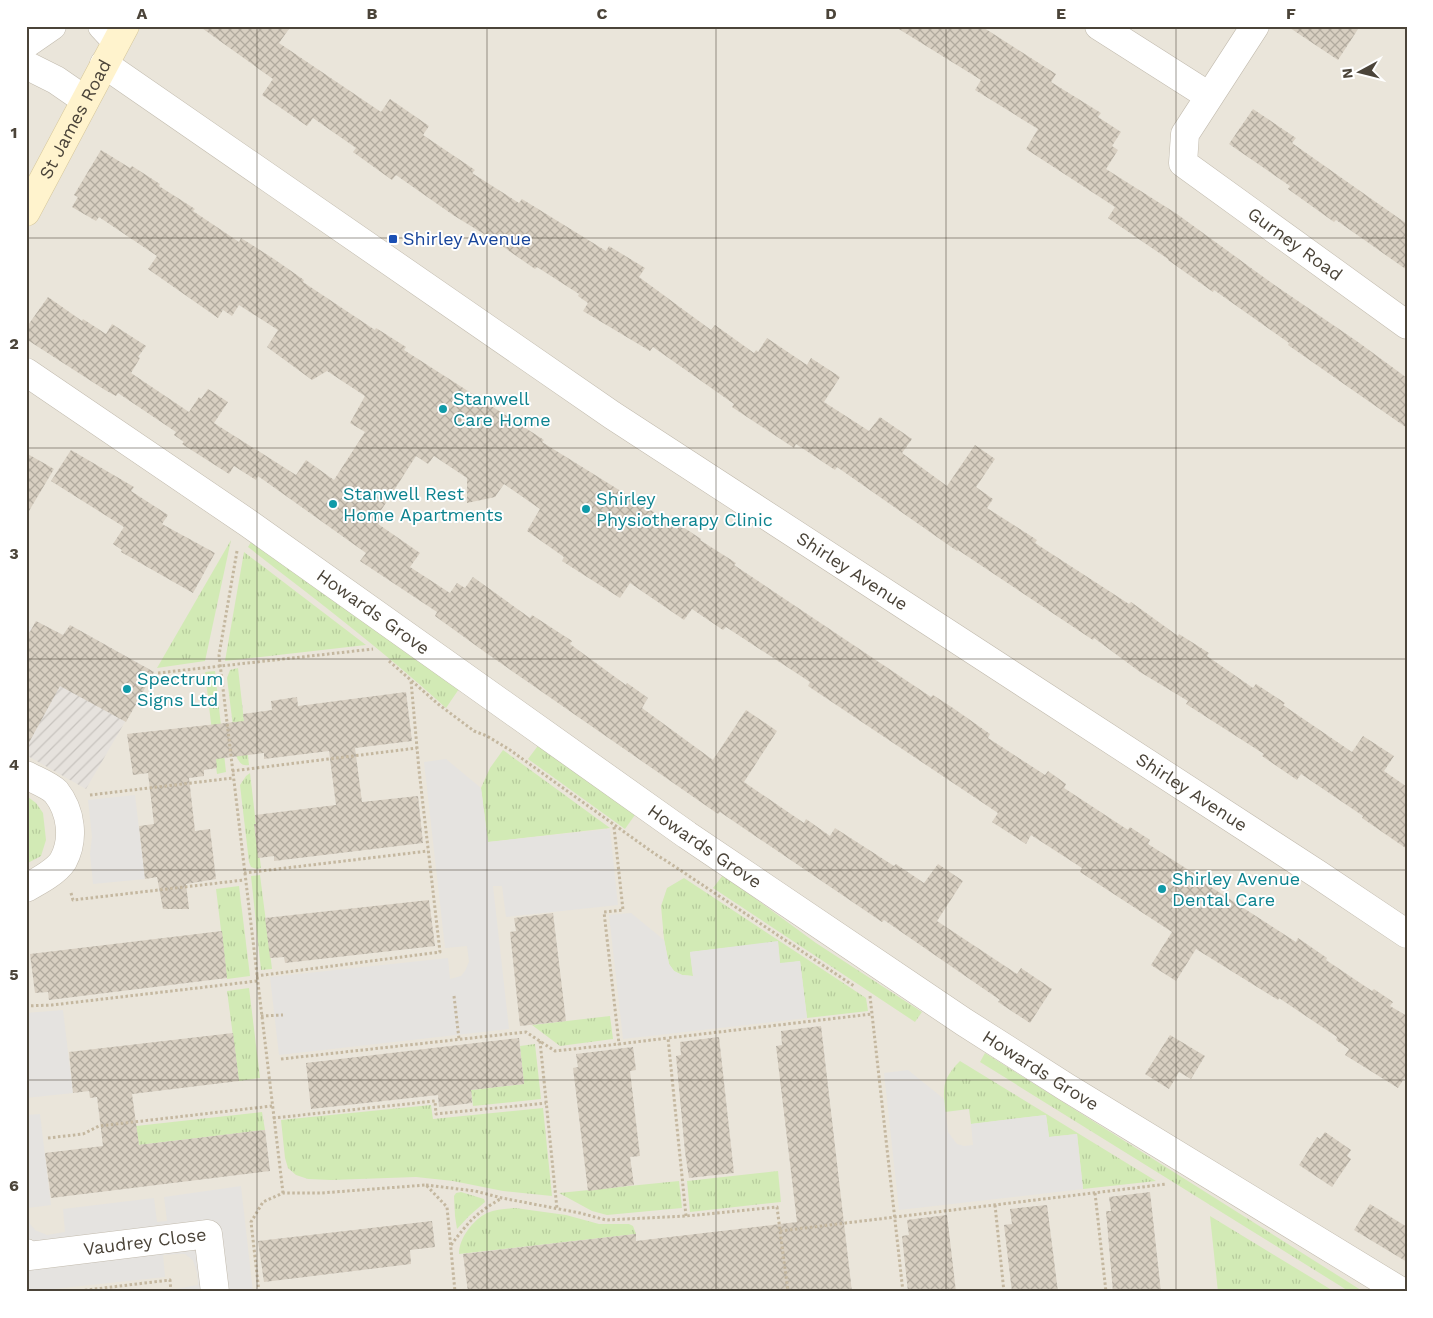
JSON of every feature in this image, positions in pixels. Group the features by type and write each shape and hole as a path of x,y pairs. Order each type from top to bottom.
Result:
{"street":[{"path":"26,44 52,26"},
{"path":"1099,26 1209,96 1256,26"},
{"name":"St James Road","path":"26,212 104,64 115,31"},
{"path":"26,64 56,80 84,100"},
{"name":"Shirley Avenue","path":"104,64 612,415 1407,934"},
{"name":"Gurney Road","path":"1209,96 1185,134 1183,163 1407,325"},
{"name":"Howards Grove","path":"26,372 248,523 687,835 964,1022 1066,1087 1402,1292"},
{"path":"26,775 55,791 67,811 71,834 63,862 42,880 26,888"},
{"name":"Vaudrey Close","path":"26,1253 29,1256 208,1234 215,1292"}],"path":[{"path":"248,523 238,544 219,655 244,880 283,1193"},
{"path":"158,674 373,649"},
{"path":"256,976 440,952 411,681"},
{"path":"232,771 417,748"},
{"path":"64,806 79,796 233,778"},
{"path":"614,826 623,910 604,912 619,1044"},
{"path":"244,874 428,851"},
{"path":"63,862 73,900 244,880"},
{"path":"26,1006 52,1005 257,981"},
{"path":"454,996 459,1039"},
{"path":"870,996 904,1292"},
{"path":"282,1059 526,1032 555,1051 872,1014"},
{"path":"261,1016 283,1015"},
{"path":"668,1038 686,1216"},
{"path":"540,1041 557,1209"},
{"path":"273,1118 434,1100 436,1114 546,1103"},
{"path":"48,1138 83,1134 99,1126 272,1106"},
{"path":"780,1231 1167,1184"},
{"path":"426,1185 447,1208 455,1292"},
{"path":"259,1292 251,1222 263,1202 283,1193 322,1193 426,1185 475,1191 606,1220 686,1216 777,1207 788,1292"},
{"path":"1094,1193 1106,1292"},
{"path":"450,1246 468,1222 502,1198"},
{"path":"995,1204 1004,1292"},
{"path":"70,1292 170,1280 171,1292"}],"shaded area":[{"path":"26,26 1407,26 1407,1292 26,1292"},
{"path":"36,621 63,635 70,625 154,672 86,789 26,755 26,624 32,628"},
{"path":"446,759 481,788 488,842 610,829 618,905 506,917 502,886 493,886 509,1029 279,1055 270,977 448,958 450,979 461,976 465,971 469,962 467,946 445,948 424,762"},
{"path":"135,795 145,879 93,884 90,854 92,837 88,800"},
{"path":"631,913 664,940 669,964 674,971 682,975 693,976 690,952 778,941 780,963 800,961 807,1018 623,1039 609,915"},
{"path":"63,1010 73,1093 26,1098 26,1013"},
{"path":"908,1070 944,1099 948,1132 957,1144 964,1146 973,1145 971,1124 1046,1115 1049,1137 1077,1134 1083,1189 899,1210 884,1073"},
{"path":"40,1114 51,1205 28,1208 30,1224 35,1230 47,1235 65,1232 63,1209 154,1198 157,1222 167,1221 164,1197 241,1186 253,1292 176,1292 176,1289 198,1285 193,1260 185,1254 180,1254 163,1255 165,1277 26,1292 26,1115"}],"green space":[{"path":"253,539 461,686 446,708 373,645 248,547"},
{"path":"231,540 205,661 157,668"},
{"path":"244,552 366,645 225,661"},
{"path":"238,668 249,765 242,764 237,758 227,678 230,670"},
{"path":"215,671 226,772 217,774 205,672"},
{"path":"540,743 637,812 625,829 528,759"},
{"path":"503,750 610,828 488,842 481,788 490,768"},
{"path":"250,773 261,868 257,869 251,867 249,862 240,785"},
{"path":"28,797 36,803 43,813 46,840 41,856 26,864 26,800"},
{"path":"260,875 272,969 261,970 251,876"},
{"path":"723,875 816,943 922,1012 915,1022 713,888"},
{"path":"684,878 866,998 868,1011 807,1018 800,961 780,964 778,942 690,952 693,976 682,975 674,971 669,964 664,939 661,906 667,888"},
{"path":"239,886 250,976 227,979 216,889"},
{"path":"249,988 260,1078 239,1081 227,991"},
{"path":"610,1016 613,1039 560,1046 532,1025"},
{"path":"535,1044 541,1099 473,1106 471,1090 524,1084 520,1046"},
{"path":"985,1053 1364,1292 1350,1292 980,1062"},
{"path":"960,1061 1156,1181 1083,1189 1077,1134 1049,1137 1046,1115 971,1124 969,1109 945,1112 945,1084 950,1073"},
{"path":"431,1105 433,1119 543,1108 552,1196 503,1191 453,1181 416,1177 308,1179 296,1175 288,1168 285,1158 281,1120"},
{"path":"262,1112 265,1130 139,1145 136,1126"},
{"path":"778,1171 781,1202 690,1212 687,1181"},
{"path":"679,1181 682,1208 607,1215 592,1211 559,1193"},
{"path":"461,1192 484,1199 485,1202 457,1229 454,1196 456,1193"},
{"path":"515,1208 566,1215 599,1224 629,1224 633,1226 636,1234 459,1254 464,1236 477,1220 490,1212"},
{"path":"1210,1216 1335,1292 1218,1292"}],"building":[{"path":"199,26 291,26 279,43 381,112 390,99 429,126 423,135 475,170 472,173 519,203 522,199 606,251 609,246 645,268 639,277 711,330 715,325 754,353 756,350 758,352 767,338 807,365 811,358 840,377 824,402 869,431 880,417 912,439 902,453 947,486 975,445 995,459 976,487 993,499 987,508 1037,540 1035,543 1129,604 1131,602 1178,636 1179,634 1209,653 1207,656 1253,688 1256,684 1285,703 1283,705 1352,752 1363,736 1394,756 1384,771 1407,787 1407,849 1362,818 1363,816 1301,774 1297,780 1262,756 1264,754 1186,704 1188,701 1140,672 1094,638 1093,640 957,551 837,467 835,470 796,444 794,448 732,407 734,404 653,347 650,351 583,311 588,303 578,296 579,294 537,267 535,269 396,175 392,180 353,152 356,148 313,118 307,126 262,95 273,79"},
{"path":"894,26 981,26 1056,74 1051,82 1101,113 1098,117 1121,132 1112,146 1118,150 1106,169 1177,214 1407,378 1407,428 1288,345 1289,343 1214,290 1213,292 1108,218 1115,207 1026,149 1038,129 975,90 981,80"},
{"path":"1287,26 1360,26 1338,60"},
{"path":"1253,109 1296,138 1292,143 1407,224 1407,270 1336,220 1334,222 1288,189 1290,186 1229,144"},
{"path":"101,150 130,168 132,166 160,184 159,186 195,209 193,211 239,242 241,238 274,259 304,280 303,282 375,330 376,328 406,347 404,350 544,440 542,442 648,508 677,529 680,525 736,563 734,565 931,697 933,695 953,708 990,734 988,738 1045,775 1048,771 1066,784 1064,788 1128,830 1130,827 1150,840 1148,844 1198,876 1197,878 1296,942 1298,938 1327,958 1326,960 1372,991 1374,989 1393,1002 1390,1006 1407,1016 1407,1074 1398,1088 1345,1055 1349,1049 1336,1040 1337,1037 1279,998 1278,1000 1196,949 1176,981 1151,965 1172,932 1080,872 1082,868 1031,835 1026,844 992,822 998,813 808,686 810,682 726,627 723,630 692,609 684,620 630,583 620,598 562,561 564,557 527,531 540,509 504,484 495,497 467,503 467,478 434,456 428,464 416,456 380,512 384,515 378,524 420,553 410,567 450,593 457,583 465,588 473,577 530,618 532,615 572,641 570,644 626,685 627,683 648,698 642,708 713,760 746,710 777,731 744,782 804,823 806,819 830,836 835,828 924,883 938,864 963,881 937,921 1017,974 1021,968 1052,989 1030,1023 884,920 882,922 720,812 718,814 489,655 435,616 437,612 360,561 366,553 258,476 256,480 234,466 229,474 182,444 184,442 174,435 176,432 118,393 116,396 105,390 26,339 26,328 48,297 82,321 83,319 106,334 112,324 146,346 138,357 140,358 131,373 189,412 199,397 201,399 208,389 228,402 214,423 296,475 306,460 334,480 365,432 350,423 365,396 327,371 312,380 267,347 278,330 239,305 232,316 223,310 218,318 148,269 157,256 99,217 96,221 72,207 78,197 74,195"},
{"path":"71,450 134,487 131,491 168,515 162,524 215,553 193,593 121,552 122,550 113,544 124,527 51,481"},
{"path":"26,453 54,469 26,516"},
{"path":"36,621 63,635 70,625 154,672 126,722 60,686 26,748 26,639"},
{"path":"406,692 412,741 355,748 362,802 418,796 423,843 274,861 274,856 258,858 254,824 256,824 255,815 336,805 329,751 264,759 264,753 216,759 217,768 204,770 204,776 189,778 195,831 210,829 216,879 186,884 189,909 163,909 157,877 145,879 139,826 154,824 148,773 133,775 127,734 244,721 243,714 272,710 271,701 297,697 298,706"},
{"path":"429,900 435,946 285,963 284,957 270,958 265,918"},
{"path":"553,913 566,1021 520,1026 510,932 516,931 514,918"},
{"path":"222,931 227,978 49,1000 48,992 35,993 30,954"},
{"path":"821,1026 852,1292 468,1292 463,1254 636,1234 636,1241 797,1222 776,1046 782,1045 781,1031"},
{"path":"233,1033 239,1081 132,1094 139,1145 265,1130 270,1171 51,1198 45,1153 103,1146 97,1097 90,1098 89,1091 73,1093 69,1052"},
{"path":"1170,1035 1205,1056 1191,1079 1179,1072 1169,1089 1145,1074"},
{"path":"719,1037 734,1173 689,1178 676,1056 681,1055 680,1042"},
{"path":"519,1038 524,1084 471,1090 472,1103 439,1107 438,1095 311,1109 306,1063"},
{"path":"633,1047 636,1070 630,1071 640,1156 630,1157 634,1185 588,1191 573,1068 578,1067 576,1054"},
{"path":"1325,1132 1351,1150 1347,1156 1351,1159 1332,1187 1299,1165 1317,1137 1320,1139"},
{"path":"1150,1192 1161,1292 1113,1292 1106,1211 1111,1211 1109,1197"},
{"path":"1370,1204 1407,1227 1407,1262 1354,1230"},
{"path":"1047,1205 1058,1292 1012,1292 1004,1225 1012,1224 1010,1209"},
{"path":"947,1215 956,1292 908,1292 902,1236 909,1235 907,1220"},
{"path":"432,1221 435,1247 410,1250 411,1264 264,1282 258,1241"}],"place":[{"name":"Shirley Avenue","path":"393,239"},
{"name":"Stanwell Care Home","path":"443,409"},
{"name":"Stanwell Rest Home Apartments","path":"333,504"},
{"name":"Shirley Physiotherapy Clinic","path":"586,509"},
{"name":"Spectrum Signs Ltd","path":"127,689"},
{"name":"Shirley Avenue Dental Care","path":"1162,889"}]}
